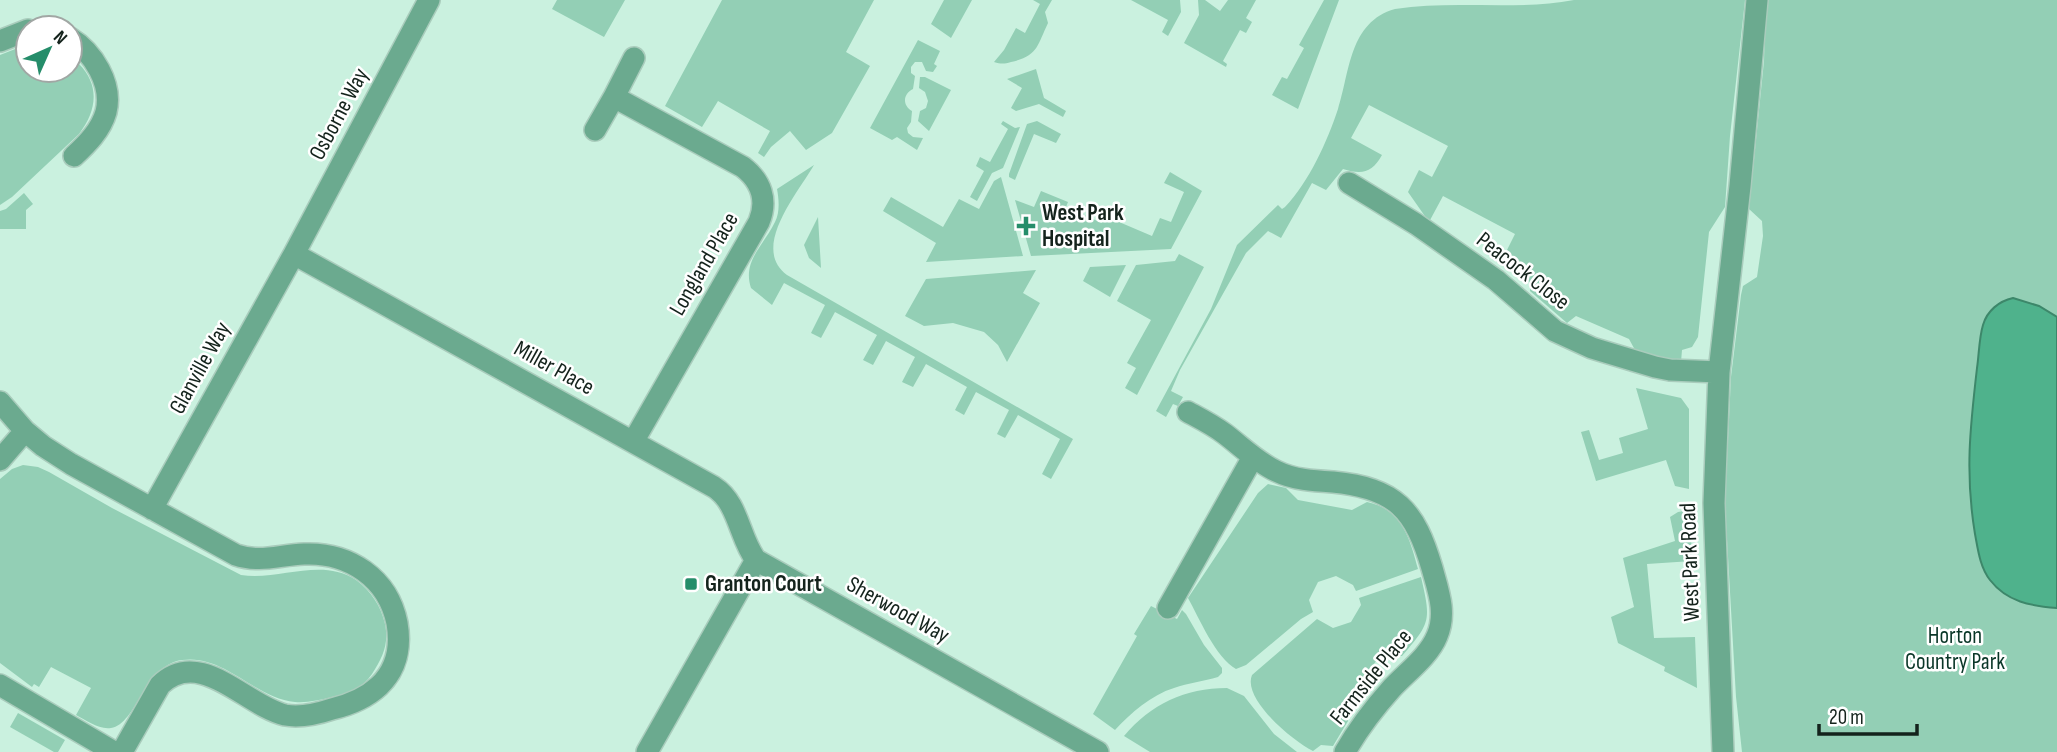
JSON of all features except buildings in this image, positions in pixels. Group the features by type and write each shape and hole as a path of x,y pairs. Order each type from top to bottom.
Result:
{"street":[{"name":"Osborne Way","path":"294,254 429,0"},
{"name":"West Park Road","path":"1723,752 1714,503 1719,372 1757,0"},
{"path":"74,156 99,128 106,112 105,86 96,64 84,48"},
{"path":"595,130 635,58"},
{"name":"Longland Place","path":"614,97 743,167 757,181 763,201 759,222 633,442"},
{"name":"Peacock Close","path":"1349,183 1416,224 1496,280 1555,331 1591,348 1655,367 1719,372"},
{"name":"Miller Place","path":"294,254 721,492 730,503 745,541 756,560"},
{"name":"Glanville Way","path":"152,509 294,254"},
{"path":"0,402 25,432 60,458 216,545 247,559 305,554 340,559 360,567 383,587 393,607 399,632 397,655 386,679 364,697 341,707 299,716 275,711 206,675 190,672 176,675 160,685 122,752"},
{"name":"Farmside Place","path":"1188,412 1278,472 1360,485 1389,497 1406,512 1418,528 1429,556 1442,609 1438,635 1375,708 1345,752"},
{"path":"0,460 25,432"},
{"path":"1168,608 1253,457"},
{"path":"647,752 756,560"},
{"name":"Sherwood Way","path":"756,560 1098,752"},
{"path":"0,685 114,752"}],"green space":[{"path":"557,0 625,0 604,37 552,9"},
{"path":"722,0 874,0 846,52 870,66 832,133 806,150 790,131 771,147 764,157 758,153 770,131 718,101 702,127 665,106"},
{"path":"944,0 972,0 951,38 931,24"},
{"path":"1033,0 1052,0 1045,12 1048,23 1036,49 1020,60 994,62 1016,28 1025,33 1040,4"},
{"path":"1131,0 1180,0 1181,12 1168,36 1162,32 1168,20"},
{"path":"1198,0 1205,0 1220,11 1228,0 1256,0 1246,18 1252,22 1246,33 1240,30 1223,61 1227,64 1226,67 1184,43 1199,15"},
{"path":"1324,0 1339,0 1298,109 1272,95 1282,77 1287,79 1304,48 1299,45"},
{"path":"1574,0 1745,0 1725,207 1709,232 1698,337 1692,347 1682,350 1681,362 1635,350 1629,339 1576,316 1567,323 1530,291 1525,275 1504,256 1515,234 1443,196 1429,222 1408,192 1419,170 1432,177 1448,146 1369,105 1351,138 1382,155 1378,161 1366,171 1343,169 1326,190 1312,183 1281,238 1268,231 1246,253 1180,370 1171,391 1183,397 1178,406 1173,404 1166,417 1156,411 1211,309 1237,245 1278,205 1282,209 1285,207 1309,174 1334,122 1354,50 1368,25 1395,9 1417,6 1529,5"},
{"name":"Horton Country Park","path":"1766,0 2057,0 2057,752 1742,752 1736,697 1725,504 1731,377 1741,295 1743,286 1757,277 1763,236 1762,221 1749,209 1764,61"},
{"path":"918,40 940,51 933,72 926,71 922,62 915,62 911,67 911,73 915,76 913,89 905,100 912,111 911,122 907,128 913,137 923,138 917,150 897,137 892,140 870,128"},
{"path":"14,50 14,84 84,84 84,70 94,98 90,116 79,134 0,205 0,55"},
{"path":"1036,69 1044,98 1066,111 1063,117 1039,104 1016,111 1011,108 1022,88 1007,79"},
{"path":"920,77 951,90 929,131 918,121 920,111 926,108 928,101 925,92 919,88"},
{"path":"1003,121 1015,128 1020,127 1003,168 992,173 977,201 970,197 984,171 976,166 980,157 990,162 1008,129 1001,124"},
{"path":"1037,121 1061,134 1056,143 1034,134 1015,180 1009,177 1009,174 1027,124"},
{"path":"814,165 789,205 775,236 773,250 777,264 787,275 1073,439 1051,479 1042,474 1060,439 1018,415 1005,438 997,434 1009,410 976,392 964,415 955,410 967,387 926,364 913,387 902,382 915,357 886,341 873,365 863,360 877,335 835,312 821,338 811,333 825,305 784,283 772,305 751,288 749,270 752,261 778,214 777,189"},
{"path":"1170,172 1202,191 1171,249 1031,256 1015,200 1034,207 1041,191 1068,202 1066,207 1102,223 1105,216 1152,236 1160,218 1171,222 1184,192 1164,183"},
{"path":"1001,177 1023,256 926,262 936,243 883,211 891,197 943,227 959,199 979,209 994,181"},
{"path":"24,193 33,204 26,210 26,229 0,229 0,211"},
{"path":"818,217 821,268 809,258 804,245"},
{"path":"1179,254 1204,267 1137,395 1125,388 1136,368 1127,363 1151,320 1117,301 1136,265 1175,261"},
{"path":"1126,265 1110,297 1083,281 1090,267"},
{"path":"1036,270 1023,293 1040,303 1007,362 998,345 984,332 953,323 924,326 905,316 926,279"},
{"path":"1636,388 1681,398 1689,409 1689,489 1675,486 1666,460 1596,481 1581,432 1589,430 1599,460 1623,453 1619,438 1648,429"},
{"path":"23,465 49,472 241,575 329,570 356,580 375,599 385,624 386,644 376,668 364,683 349,692 309,702 295,702 266,693 212,663 182,660 169,664 159,672 120,724 102,728 76,715 91,688 51,667 39,687 34,684 32,687 0,663 0,479 12,469"},
{"path":"1268,484 1286,488 1298,500 1352,510 1367,502 1389,511 1408,536 1418,569 1356,591 1353,585 1336,576 1318,582 1309,600 1313,612 1246,665 1236,669 1215,647 1188,598 1258,493"},
{"path":"1690,510 1692,561 1647,564 1654,638 1695,637 1697,688 1664,671 1665,667 1618,643 1611,617 1634,607 1623,558 1675,541 1670,517"},
{"path":"1421,577 1427,612 1419,636 1402,656 1392,655 1378,659 1344,700 1348,721 1333,746 1321,745 1313,751 1282,729 1254,696 1252,675 1317,619 1333,628 1351,622 1361,605 1359,598"},
{"path":"1151,606 1177,619 1182,610 1222,668 1222,673 1218,677 1179,686 1157,695 1115,730 1093,714"},
{"path":"1227,688 1244,696 1274,734 1297,752 1150,752 1124,736 1146,715 1170,700 1197,691"},
{"path":"18,713 65,740 58,752 10,727"}],"shaded area":[{"path":"2013,298 2039,306 2057,317 2057,608 2020,602 1997,587 1984,570 1975,534 1970,491 1970,451 1981,335 1991,311 1998,304"}],"place":[{"name":"West Park Hospital","path":"1026,226"},
{"name":"Granton Court","path":"691,584"}]}
